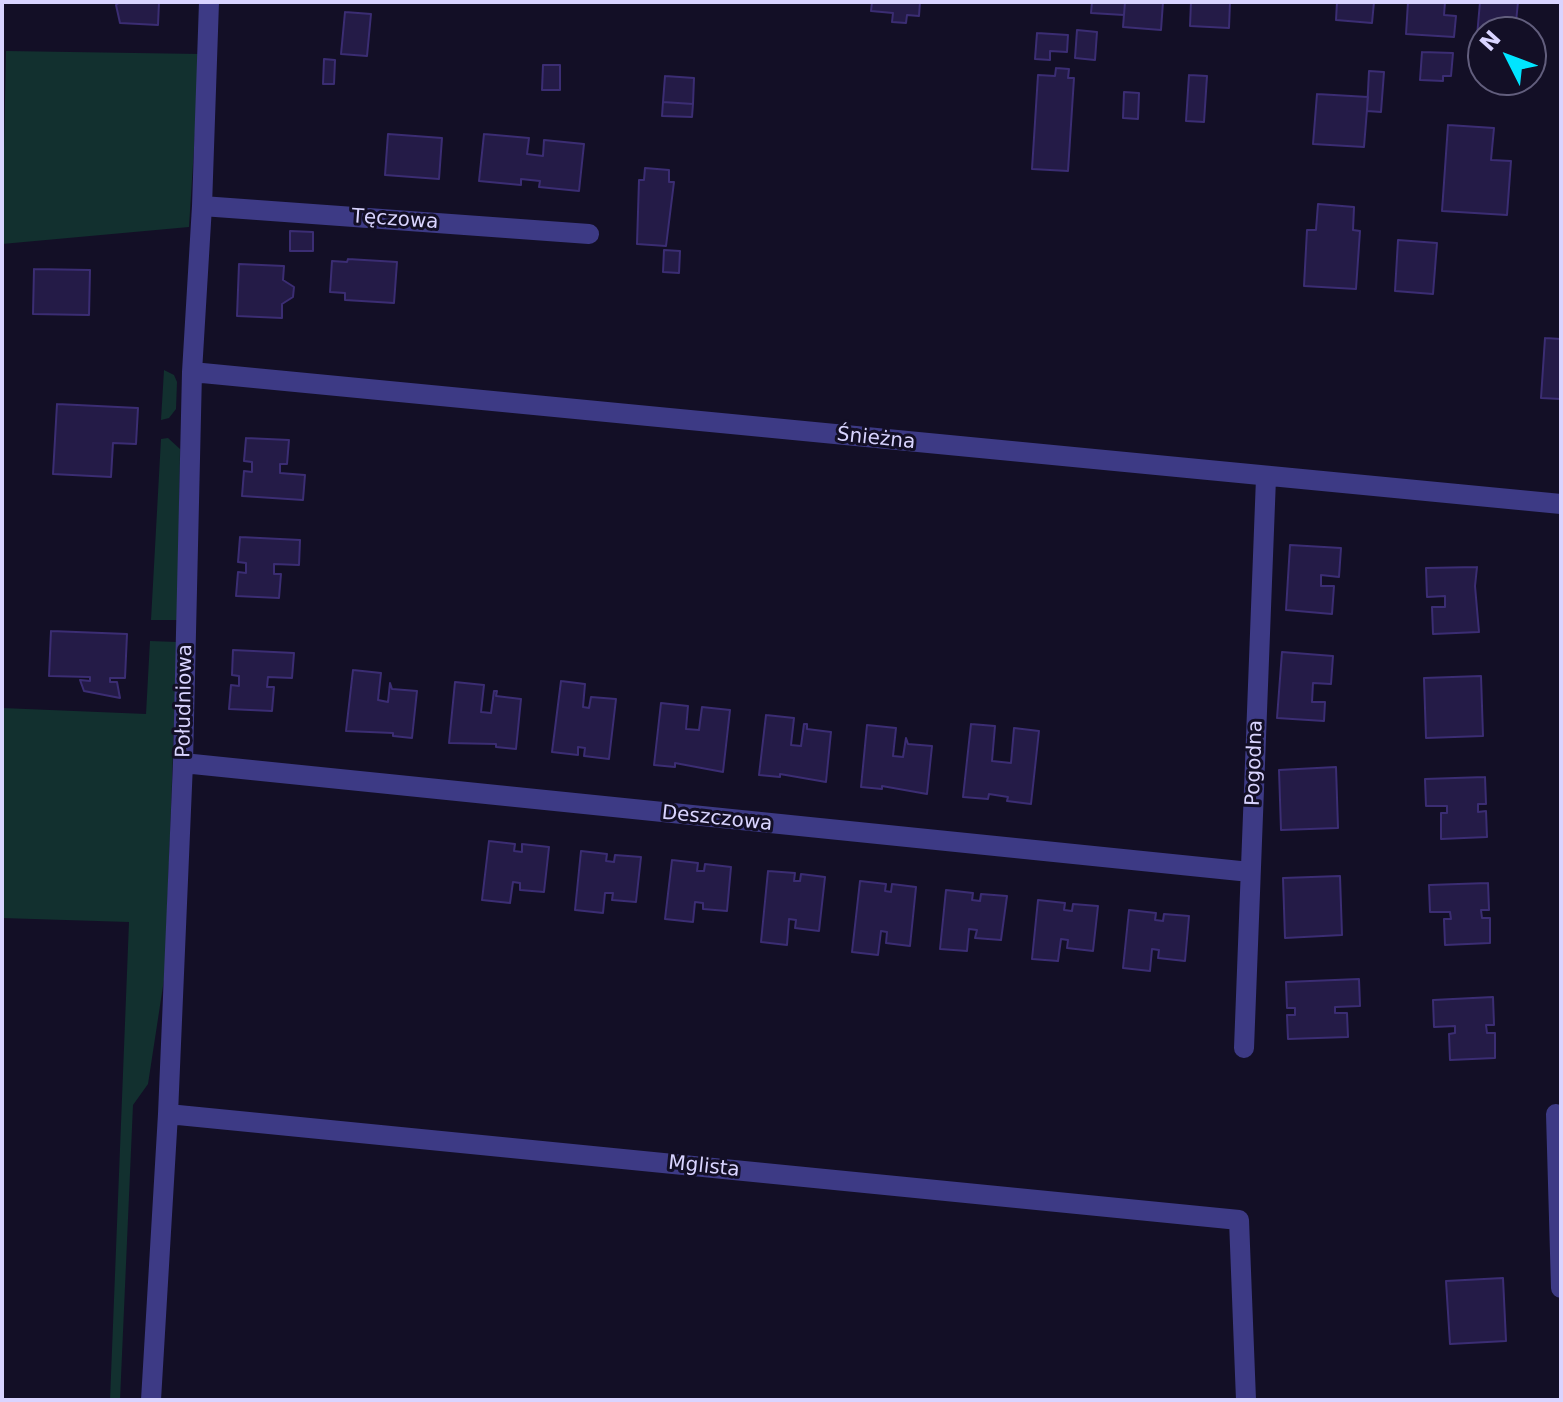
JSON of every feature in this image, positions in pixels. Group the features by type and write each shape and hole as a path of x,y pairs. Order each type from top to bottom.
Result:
{"street":[{"name":"Południowa","path":"151,1400 168,1114 183,763 192,372 209,2"},
{"name":"Tęczowa","path":"202,206 589,234"},
{"name":"Śnieżna","path":"192,372 1266,478 1561,504"},
{"name":"Pogodna","path":"1244,1048 1266,478"},
{"name":"Deszczowa","path":"183,763 1250,872"},
{"name":"Mglista","path":"168,1114 1239,1220 1246,1400"},
{"path":"1556,1114 1561,1288"}],"green space":[{"path":"6,51 200,54 189,227 2,244"},
{"path":"164,370 174,375 177,382 176,409 169,418 161,420"},
{"path":"168,438 180,449 178,620 151,620 161,439"},
{"path":"150,641 177,642 165,973 148,1084 133,1105 120,1400 110,1400 129,922 2,918 2,708 146,714"}],"building":[{"path":"120,2 159,2 158,25 120,23 116,5"},
{"path":"872,2 920,2 919,16 907,15 906,23 892,22 893,13 871,11"},
{"path":"1092,2 1125,2 1124,15 1091,13"},
{"path":"1125,2 1163,2 1161,30 1123,27"},
{"path":"1191,2 1230,2 1229,28 1190,26"},
{"path":"1337,2 1374,2 1372,23 1336,20"},
{"path":"1408,2 1445,2 1444,15 1456,16 1454,37 1406,34"},
{"path":"1480,2 1518,2 1517,16 1479,16"},
{"path":"345,12 371,14 367,56 341,54"},
{"path":"1077,30 1097,32 1095,60 1075,58"},
{"path":"1037,33 1068,35 1067,52 1050,51 1050,60 1035,59"},
{"path":"1422,52 1453,53 1451,76 1443,76 1443,81 1420,80"},
{"path":"324,59 335,60 334,84 323,84"},
{"path":"543,65 560,65 560,90 542,90"},
{"path":"1056,68 1069,69 1068,78 1074,78 1068,171 1032,169 1038,75 1055,76"},
{"path":"1369,71 1384,72 1381,112 1367,111"},
{"path":"1189,75 1207,76 1204,122 1186,121"},
{"path":"665,76 694,78 693,104 663,102"},
{"path":"1124,92 1139,93 1138,119 1123,118"},
{"path":"1317,94 1368,97 1364,147 1313,144"},
{"path":"663,102 693,104 692,117 662,116"},
{"path":"1448,125 1494,128 1491,160 1511,161 1507,215 1442,211"},
{"path":"388,134 442,138 439,179 385,175"},
{"path":"484,134 529,138 527,154 543,156 544,140 584,144 579,191 539,187 540,181 521,179 521,185 479,181"},
{"path":"645,168 669,170 669,182 674,182 666,246 637,244 639,180 644,180"},
{"path":"1318,204 1354,207 1353,230 1360,231 1356,289 1304,286 1307,230 1316,230"},
{"path":"290,231 313,232 313,251 290,251"},
{"path":"1398,240 1437,243 1433,294 1395,291"},
{"path":"664,250 680,251 679,273 663,272"},
{"path":"348,259 397,262 394,303 345,300 345,293 330,292 332,261 347,262"},
{"path":"239,264 284,266 283,280 294,287 293,297 282,304 282,318 237,316"},
{"path":"34,269 90,270 89,315 33,314"},
{"path":"1545,338 1561,339 1561,399 1541,398"},
{"path":"57,404 138,408 136,444 113,443 111,477 53,474"},
{"path":"246,438 289,440 287,464 280,464 280,473 305,475 303,500 242,496 244,471 252,472 252,462 244,461"},
{"path":"240,537 300,540 299,565 274,564 274,574 281,574 279,598 236,596 238,572 246,573 246,563 238,562"},
{"path":"1290,545 1341,548 1339,577 1321,575 1321,586 1334,586 1332,614 1286,610"},
{"path":"1477,567 1475,586 1479,632 1433,634 1432,607 1445,607 1445,596 1427,597 1426,568"},
{"path":"51,631 127,634 125,678 110,678 110,682 117,682 120,698 84,691 80,680 90,681 90,677 49,676"},
{"path":"233,650 294,653 292,678 268,677 267,687 274,687 272,711 229,709 231,685 239,686 239,676 232,675"},
{"path":"1282,652 1333,656 1331,684 1313,683 1312,702 1325,702 1324,721 1277,718"},
{"path":"353,670 381,673 378,700 388,702 390,683 392,689 417,691 412,738 393,736 393,733 346,731"},
{"path":"1481,676 1483,736 1426,738 1424,678"},
{"path":"561,681 585,684 583,707 589,708 591,697 616,699 609,759 584,756 585,748 578,747 578,755 552,752"},
{"path":"455,682 484,685 481,712 491,713 494,691 497,691 496,696 521,699 516,749 496,747 496,744 449,743"},
{"path":"661,703 688,706 686,729 699,730 702,707 730,710 723,772 675,763 675,767 654,765"},
{"path":"766,715 794,718 791,745 801,746 804,724 807,724 807,729 831,732 826,782 780,774 780,777 759,775"},
{"path":"971,724 995,726 992,761 1011,763 1014,728 1039,731 1031,804 1007,801 1008,797 989,794 988,799 963,797"},
{"path":"867,725 896,728 893,756 903,757 906,738 908,744 932,746 927,794 882,786 882,789 861,787"},
{"path":"1336,767 1338,828 1281,830 1279,770"},
{"path":"1485,777 1486,804 1478,804 1478,812 1486,811 1487,837 1441,839 1441,813 1447,813 1447,806 1426,806 1425,779"},
{"path":"489,841 515,844 514,851 522,852 522,844 549,847 544,892 520,890 520,883 513,882 510,903 482,900"},
{"path":"581,851 607,854 606,861 614,862 615,855 641,857 636,902 612,900 613,893 605,893 603,913 575,910"},
{"path":"672,860 698,863 697,871 704,871 705,864 731,867 727,911 703,909 703,903 695,902 693,922 665,919"},
{"path":"768,871 795,873 794,881 800,881 801,874 825,877 819,931 795,928 796,920 789,919 787,945 761,942"},
{"path":"1340,876 1342,935 1285,938 1283,878"},
{"path":"860,881 886,884 885,891 891,892 892,884 916,887 910,946 886,943 887,932 881,931 878,955 852,952"},
{"path":"1488,883 1489,910 1481,910 1482,918 1490,918 1490,943 1445,945 1444,919 1451,919 1450,912 1430,912 1429,885"},
{"path":"946,890 973,893 972,900 980,901 981,894 1007,896 1001,940 975,938 977,930 969,929 967,951 940,949"},
{"path":"1038,900 1065,903 1064,910 1072,911 1073,904 1098,906 1093,951 1067,948 1068,940 1061,939 1058,961 1032,959"},
{"path":"1129,910 1156,913 1155,920 1163,921 1164,914 1189,916 1185,961 1158,958 1159,950 1152,949 1150,971 1123,968"},
{"path":"1359,979 1360,1006 1335,1007 1335,1013 1347,1013 1348,1037 1288,1039 1287,1015 1295,1015 1295,1008 1287,1008 1286,982"},
{"path":"1493,997 1494,1025 1486,1025 1487,1033 1495,1033 1495,1058 1450,1060 1449,1034 1455,1033 1455,1026 1434,1027 1433,1000"},
{"path":"1503,1278 1506,1341 1450,1344 1446,1281"}]}
